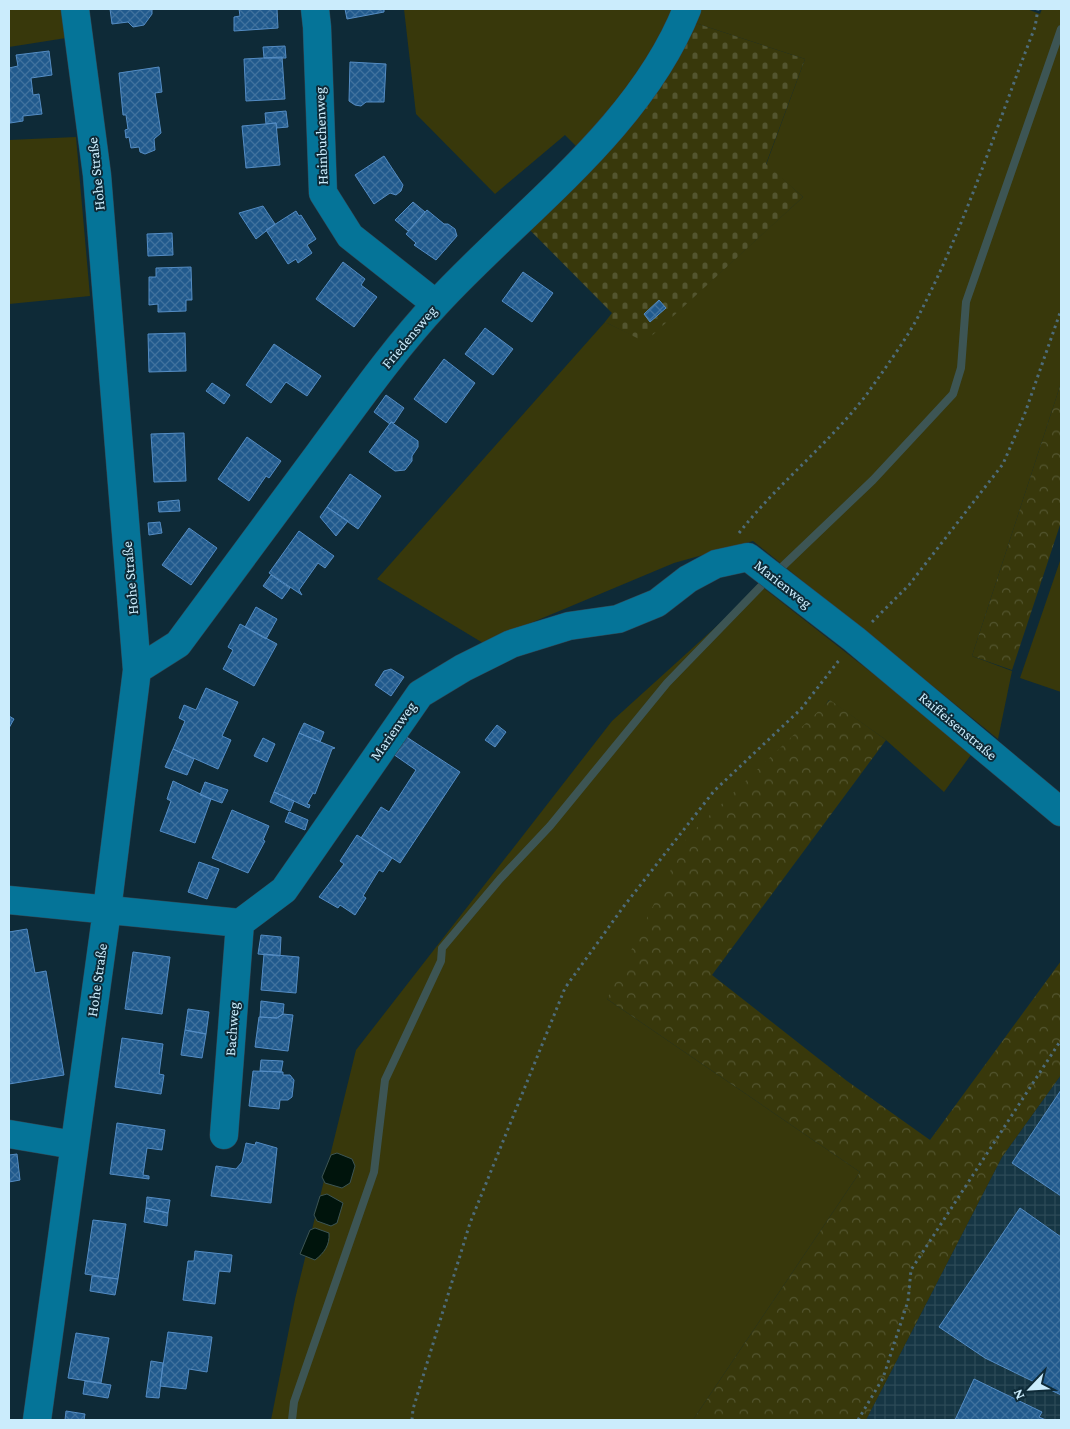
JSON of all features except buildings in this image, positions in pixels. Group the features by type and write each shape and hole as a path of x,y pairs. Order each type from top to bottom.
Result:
{"street":[{"name":"Hohe Straße","path":"37,1420 107,910 137,670 97,175 76,9"},
{"name":"Hainbuchenweg","path":"314,9 317,27 323,193 350,236 436,304"},
{"name":"Friedensweg","path":"137,670 178,644 366,389 436,304 604,136 638,97 675,40 687,9"},
{"name":"Marienweg","path":"240,923 284,890 420,694 463,668 511,644 569,626 618,620 657,603 688,579 716,564 748,557 854,640"},
{"name":"Raiffeisenstraße","path":"854,640 1061,812"},
{"path":"9,900 240,923"},
{"name":"Bachweg","path":"224,1135 240,923"},
{"path":"9,1134 74,1145"}],"path":[{"path":"748,557 737,535 755,512 818,451 867,394 920,313 961,219 1035,27 1038,9"},
{"path":"412,1420 416,1400 470,1223 566,988 624,906 714,792 801,709 854,640 910,585 1003,464 1025,413 1061,310"},
{"path":"858,1420 883,1378 908,1301 911,1270 1061,1040"}],"shaded area":[{"path":"1061,1075 1061,1420 866,1420 1002,1157"},
{"path":"337,1153 352,1159 355,1166 350,1183 342,1188 325,1183 322,1177 331,1155"},
{"path":"327,1194 343,1203 337,1223 331,1226 317,1221 314,1215 320,1196"},
{"path":"315,1228 329,1233 329,1237 326,1248 315,1260 300,1254 310,1230"}],"green space":[{"path":"9,9 62,9 66,38 9,47"},
{"path":"404,9 682,9 671,38 581,151 565,135 495,194 416,114"},
{"path":"692,9 1027,9 1040,14 1042,9 1061,9 1061,383 972,656 1012,671 998,739 753,541 674,563 483,643 377,579 605,322 645,341 803,197 766,165 805,59 686,20"},
{"path":"686,20 805,59 766,164 803,197 645,342 605,322 612,313 523,223"},
{"path":"76,137 90,296 9,304 9,140"},
{"path":"1061,383 1061,522 1012,670 972,656"},
{"path":"1061,558 1061,692 1020,678"},
{"path":"761,586 973,752 944,792 886,740 829,700 607,999 860,1172 693,1420 271,1420 295,1299 356,1050 612,721"},
{"path":"830,700 886,740 712,975 847,1081 930,1140 1061,961 1061,1075 1002,1157 866,1420 693,1420 860,1172 607,999 687,837"}],"waterway":[{"path":"783,566 873,480 953,394 961,368 966,302 1061,29"},
{"path":"292,1420 294,1402 374,1172 385,1080 441,961 442,948 500,879 550,826 667,683 764,583"}]}
